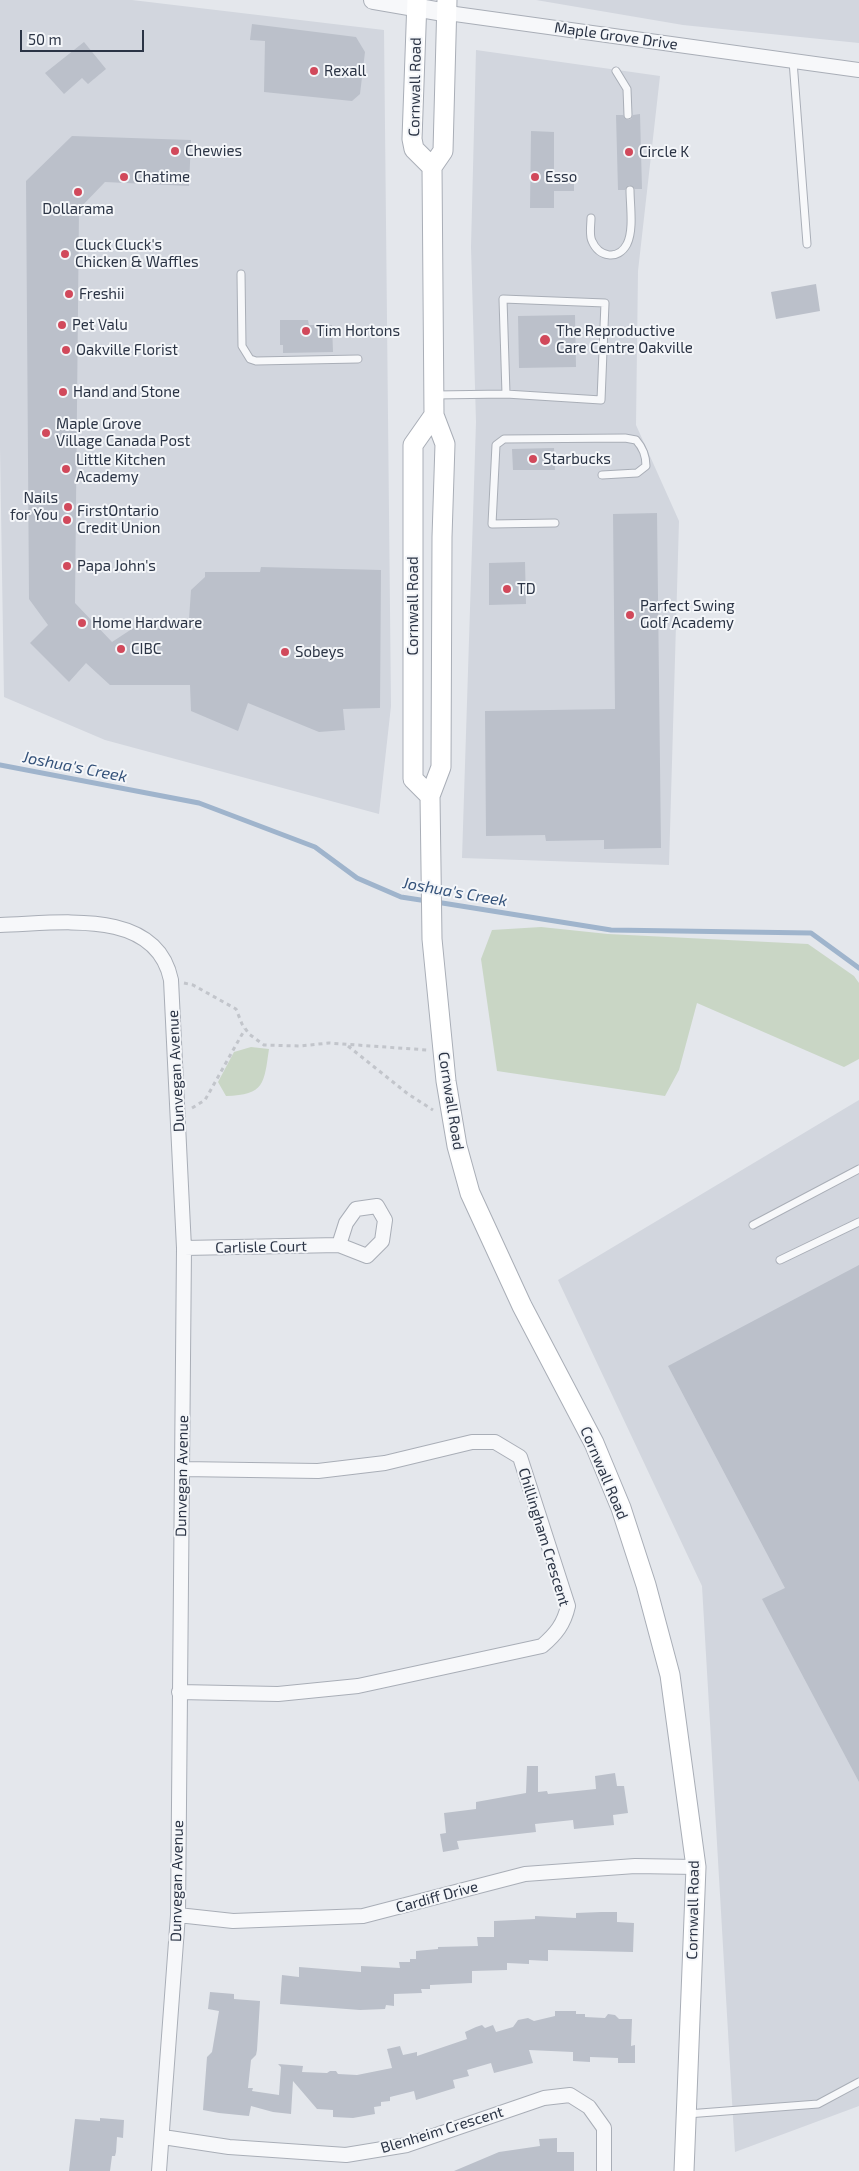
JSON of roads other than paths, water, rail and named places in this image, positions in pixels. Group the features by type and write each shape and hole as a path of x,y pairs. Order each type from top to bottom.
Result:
{"main road":[{"name":"Cornwall Road","path":"417,4 412,139 414,149 432,167"},
{"name":"Cornwall Road","path":"447,7 444,151 432,167 434,415 446,444 442,544 440,767 430,796 429,856 432,939 444,1050 453,1123 470,1193 522,1306 594,1443 621,1508 646,1585 670,1675 696,1866 684,2171"},
{"name":"Cornwall Road","path":"430,796 413,779 413,445 434,415"}],"street":[{"name":"Maple Grove Drive","path":"373,0 447,7 859,70"},
{"name":"Dunvegan Avenue","path":"0,924 84,923 110,925 147,939 158,949 168,964 171,980 184,1248 178,1915 163,2137 158,2171"},
{"name":"Carlisle Court","path":"184,1248 339,1245"},
{"name":"Chillingham Crescent","path":"179,1692 278,1694 358,1686 542,1646 560,1628 566,1618 568,1606 520,1457 495,1442 472,1442 385,1463 318,1471 182,1469"},
{"name":"Cardiff Drive","path":"178,1915 232,1922 363,1916 525,1874 635,1866 696,1866"},
{"name":"Blenheim Crescent","path":"163,2137 228,2147 346,2155 407,2144 544,2098 570,2095 589,2107 604,2128 604,2171"}],"lane":[{"path":"793,61 807,244"},
{"path":"616,71 627,90 628,115"},
{"path":"591,218 591,239 596,248 603,255 613,256 621,252 627,245 630,235 630,190"},
{"path":"241,274 242,346 250,359 256,361 358,359"},
{"path":"434,395 506,394 601,400 605,303 503,299 506,394"},
{"path":"554,523 492,524 496,445 504,439 626,438 636,440 643,447 646,466 637,473 602,475"},
{"path":"753,1225 859,1168"},
{"path":"780,1260 859,1222"},
{"path":"687,2114 818,2104 859,2082"}],"waterway":[{"name":"Joshua's Creek","path":"0,765 199,803 315,847 357,878 401,897 427,901"},
{"name":"Joshua's Creek","path":"436,902 611,930 811,933 859,968"}],"place":[{"name":"Rexall","path":"314,71"},
{"name":"Chewies","path":"175,151"},
{"name":"Circle K","path":"629,152"},
{"name":"Chatime","path":"124,177"},
{"name":"Esso","path":"535,177"},
{"name":"Dollarama","path":"78,192"},
{"name":"Cluck Cluck's Chicken & Waffles","path":"65,254"},
{"name":"Freshii","path":"69,294"},
{"name":"Pet Valu","path":"62,325"},
{"name":"Tim Hortons","path":"306,331"},
{"name":"The Reproductive Care Centre Oakville","path":"545,340"},
{"name":"Oakville Florist","path":"66,350"},
{"name":"Hand and Stone","path":"63,392"},
{"name":"Maple Grove Village Canada Post","path":"46,433"},
{"name":"Starbucks","path":"533,459"},
{"name":"Little Kitchen Academy","path":"66,469"},
{"name":"Nails for You","path":"68,507"},
{"name":"FirstOntario Credit Union","path":"67,520"},
{"name":"Papa John's","path":"67,566"},
{"name":"TD","path":"507,589"},
{"name":"Parfect Swing Golf Academy","path":"630,615"},
{"name":"Home Hardware","path":"82,623"},
{"name":"CIBC","path":"121,649"},
{"name":"Sobeys","path":"285,652"}]}
